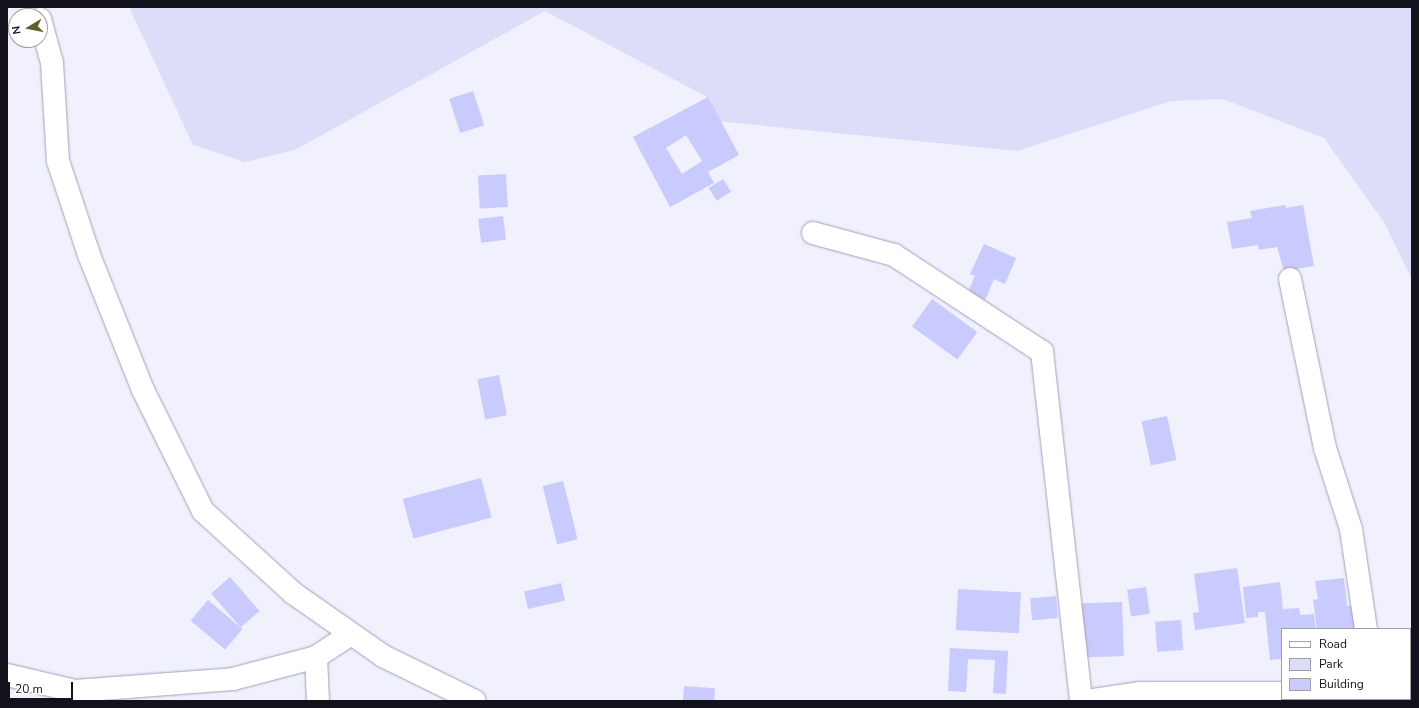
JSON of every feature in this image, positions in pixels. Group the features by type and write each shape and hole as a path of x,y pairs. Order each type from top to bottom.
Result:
{"street":[{"path":"48,48 52,64 58,161 80,226 143,390 203,511 293,593 351,634 383,656 475,701"},
{"path":"813,233 894,255 1042,352 1081,701"},
{"path":"1290,279 1325,448 1351,529 1366,628"},
{"path":"7,675 76,696 233,679 316,657 351,634"},
{"path":"316,657 318,701"},
{"path":"1087,701 1140,693 1281,693"}],"green space":[{"path":"129,7 1412,7 1412,280 1384,222 1324,138 1223,99 1171,101 1017,151 715,121 707,97 545,11 295,150 245,162 193,145"}],"building":[{"path":"473,91 484,125 460,133 449,99"},
{"path":"708,97 739,155 708,172 714,183 670,207 633,137","holes":["686,135 702,161 682,174 666,148"]},
{"path":"506,174 508,207 480,208 478,175"},
{"path":"723,179 731,192 717,201 709,188"},
{"path":"1285,205 1286,208 1303,205 1314,266 1284,271 1277,247 1259,250 1258,245 1232,249 1227,222 1252,218 1250,211"},
{"path":"503,216 506,240 481,243 478,219"},
{"path":"984,244 1016,258 1005,284 994,279 985,300 968,292 975,276 970,274"},
{"path":"932,299 977,332 957,359 912,327"},
{"path":"499,375 507,415 485,419 477,379"},
{"path":"1167,416 1176,460 1151,465 1142,421"},
{"path":"481,478 492,518 413,539 403,499"},
{"path":"563,481 578,539 557,544 543,486"},
{"path":"1237,568 1245,623 1195,630 1193,613 1199,612 1194,574"},
{"path":"230,577 260,611 241,627 211,593"},
{"path":"1344,578 1347,606 1355,605 1358,628 1317,628 1313,600 1318,599 1315,581"},
{"path":"1280,582 1283,609 1299,608 1300,615 1314,614 1316,628 1281,628 1281,659 1270,660 1265,612 1258,612 1258,617 1246,618 1243,587"},
{"path":"561,583 565,601 528,609 524,592"},
{"path":"1146,587 1150,614 1131,616 1127,590"},
{"path":"958,589 1021,592 1019,633 956,630"},
{"path":"1056,596 1058,618 1032,620 1030,598"},
{"path":"208,600 242,629 225,650 191,621"},
{"path":"1122,602 1124,656 1081,657 1079,604"},
{"path":"1181,620 1183,650 1157,652 1155,622"},
{"path":"950,648 1008,651 1006,694 993,693 995,660 968,659 966,692 948,691"},
{"path":"684,686 715,688 714,701 683,701"}]}
